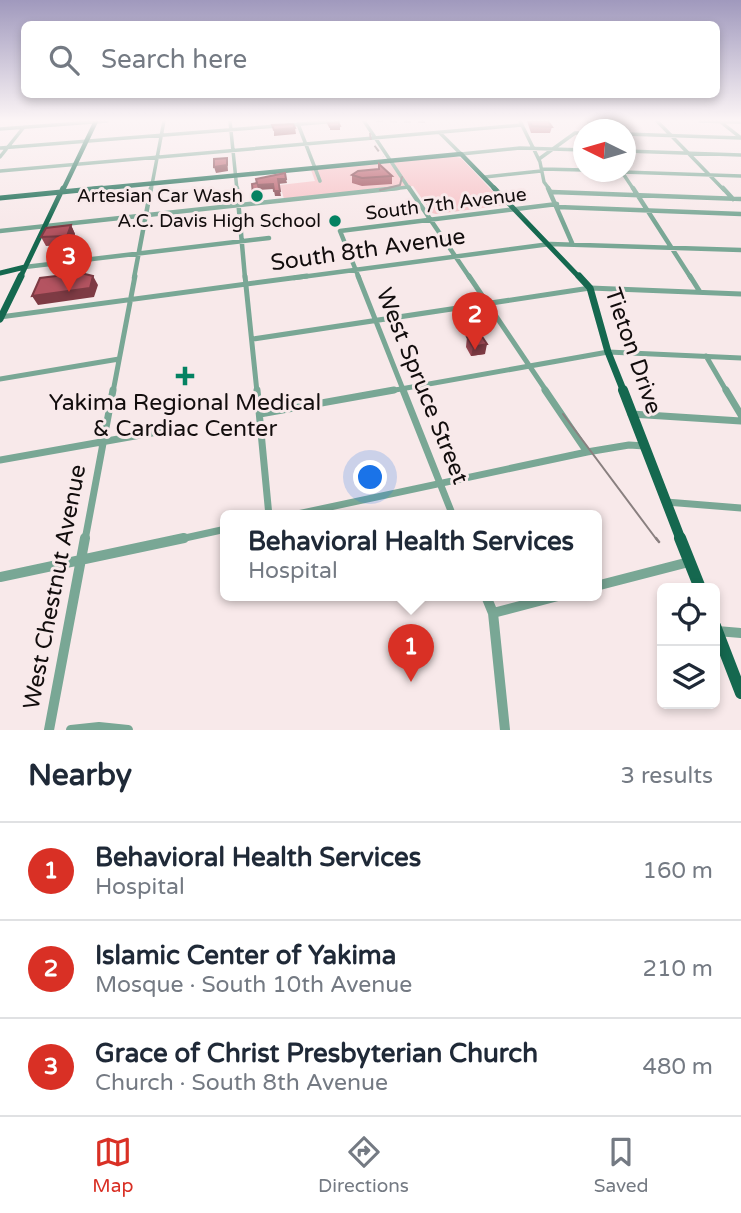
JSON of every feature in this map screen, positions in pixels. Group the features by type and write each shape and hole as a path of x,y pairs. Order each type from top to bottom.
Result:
{"main road":[{"path":"0,318 79,155"},
{"path":"0,198 449,155"},
{"name":"Tieton Drive","path":"462,155 590,288 608,352 698,583"},
{"path":"0,271 25,267"},
{"path":"720,638 741,693"}],"street":[{"path":"0,171 178,155"},
{"path":"234,155 268,510"},
{"path":"310,155 320,181"},
{"path":"387,155 587,452"},
{"path":"536,155 548,190 552,192 572,243"},
{"path":"539,159 545,155"},
{"path":"690,155 733,199"},
{"name":"West Chestnut Avenue","path":"49,730 156,157"},
{"path":"486,179 573,170"},
{"path":"636,172 741,176"},
{"path":"629,182 700,292"},
{"path":"0,230 409,187"},
{"path":"552,192 741,199"},
{"name":"South 7th Avenue","path":"340,232 431,218 557,205 741,214"},
{"name":"West Spruce Street","path":"340,232 451,510"},
{"path":"25,267 269,238"},
{"name":"South 8th Avenue","path":"0,318 550,244 741,250"},
{"path":"253,339 590,288 741,294"},
{"path":"260,414 608,352 741,358"},
{"path":"706,356 741,415"},
{"path":"0,379 119,359"},
{"path":"631,414 741,421"},
{"path":"0,460 163,431"},
{"path":"316,510 587,452 629,445 645,446"},
{"path":"666,502 741,508"},
{"path":"0,577 220,530"},
{"path":"602,585 690,562"},
{"path":"488,601 493,613 505,730"},
{"path":"493,613 539,601"},
{"path":"720,629 741,633"},
{"path":"71,730 128,730"}],"shaded area":[{"path":"453,156 461,158 506,205 436,214 432,213 413,186 284,199 280,185 315,181 311,170"}],"building":[{"path":"227,158 227,165 214,167 214,159"},
{"path":"379,164 392,176 362,178 352,175 358,171 379,169"},
{"path":"285,173 286,179 278,179 280,191 274,191 273,184 258,185 260,193 253,194 252,184 257,183 256,179"},
{"path":"71,225 67,236 41,237 46,228"},
{"path":"81,273 93,276 90,288 32,296 40,278"},
{"path":"481,335 487,344 473,347 467,337"}],"tram line":[{"path":"380,190 400,185 402,177"},
{"path":"563,414 657,540"},
{"path":"656,538 659,542"}],"place":[{"name":"Artesian Car Wash","path":"257,196"},
{"name":"A.C. Davis High School","path":"335,221"},
{"name":"Grace of Christ Presbyterian Church","path":"69,292"},
{"name":"Islamic Center of Yakima","path":"475,350"},
{"name":"Yakima Regional Medical & Cardiac Center","path":"185,376"},
{"name":"Behavioral Health Services","path":"411,682"}]}
